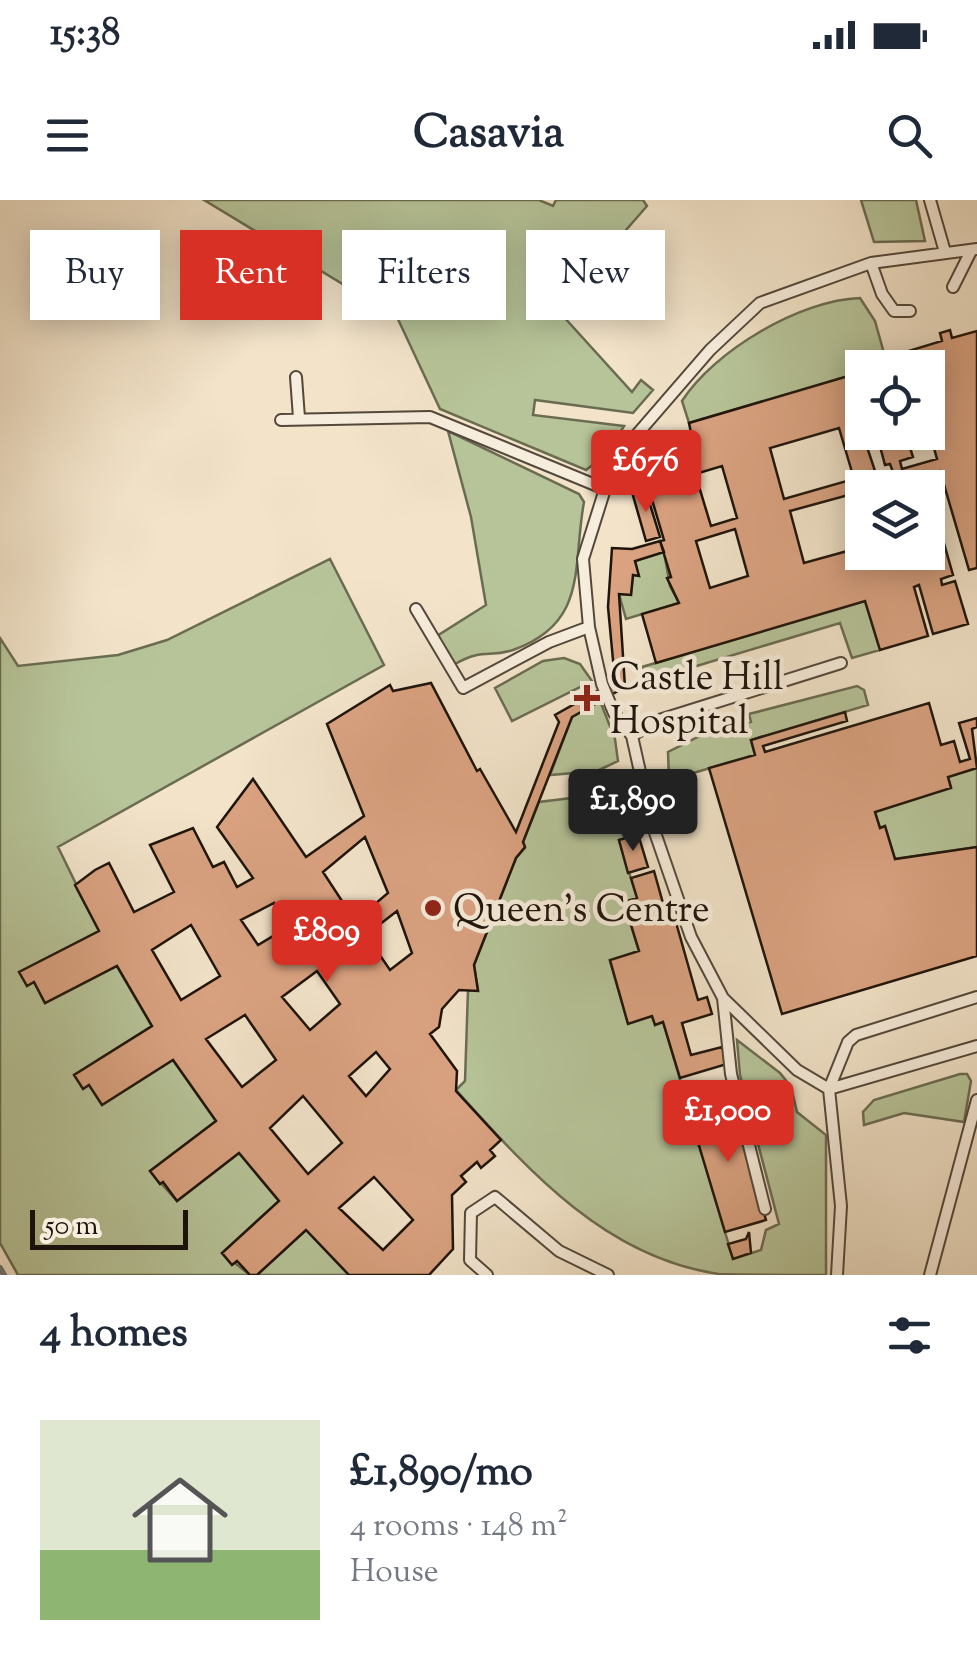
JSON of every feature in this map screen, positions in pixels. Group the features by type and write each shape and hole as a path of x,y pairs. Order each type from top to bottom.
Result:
{"lane":[{"path":"930,200 945,252"},
{"path":"974,250 871,263 760,303 664,399 633,439 605,489 583,559 589,627 602,684 632,736 652,821 685,920 723,998 797,1070 830,1089 977,1046"},
{"path":"953,287 974,250"},
{"path":"871,263 882,294 894,311 910,311"},
{"path":"296,377 300,418"},
{"path":"280,420 430,417 605,489"},
{"path":"416,609 463,688 549,642 589,627"},
{"path":"632,736 653,722 841,663"},
{"path":"837,1275 841,1206 830,1089 848,1042 856,1034 977,997"},
{"path":"723,998 730,1074 765,1209"},
{"path":"930,1275 977,1100"},
{"path":"487,1275 470,1260 470,1214 494,1197 559,1251 608,1275"}],"green space":[{"path":"204,200 539,200 553,206 556,200 643,200 647,206 626,230 526,230 526,320 567,320 632,392 641,380 653,390 633,413 535,400 533,415 624,426 608,453 586,470 440,409 398,320 506,320 506,230 342,230 342,284 322,272 322,230 253,230"},
{"path":"861,200 916,200 925,241 874,242"},
{"path":"860,298 875,321 883,350 845,350 845,377 689,423 682,401 715,364 786,318 836,301"},
{"path":"448,431 579,494 584,502 573,590 554,624 537,639 513,650 472,656 455,664 437,636 486,605 471,517"},
{"path":"664,552 670,586 679,603 626,619 619,594 631,594 633,575 638,575 635,561"},
{"path":"330,559 384,665 58,847 99,931 20,972 27,985 34,982 45,1003 117,966 152,1026 75,1075 89,1085 173,1060 216,1121 150,1171 177,1201 239,1153 279,1201 222,1253 250,1275 18,1275 0,1243 0,638 18,666 118,655 167,640"},
{"path":"865,601 880,650 852,658 840,623 660,677 652,678 642,667"},
{"path":"564,658 580,664 592,681 512,721 495,688 543,661"},
{"path":"857,686 864,690 868,705 751,740 755,755 669,780 668,752 698,737 751,722 749,714"},
{"path":"600,701 615,739 618,761 597,771 550,775 572,717"},
{"path":"977,768 977,847 895,859 885,827 880,828 875,812 951,787 948,777"},
{"path":"612,793 622,801 638,834 619,840 637,898 624,903 639,951 610,961 628,1023 652,1016 655,1024 663,1022 733,1259 761,1250 766,1230 779,1224 740,1075 737,1040 780,1073 791,1087 797,1112 826,1135 826,1275 719,1274 678,1265 640,1250 605,1230 542,1180 456,1090 465,1081 468,990 478,990 474,965 516,858 525,848 523,842 539,802"},
{"path":"967,1074 971,1081 964,1122 904,1113 864,1125 863,1112 874,1100"},
{"path":"306,1230 349,1275 257,1275"}],"building":[{"path":"950,330 952,338 977,331 977,568 969,570 945,488 945,470 892,470 890,464 885,465 881,450 911,450 913,457 900,461 902,469 937,459 934,450 945,450 945,350 912,350 942,341 940,333"},
{"path":"845,377 845,448 839,428 770,448 784,499 845,482 845,496 790,511 804,563 845,552 845,570 945,570 945,547 953,575 941,579 942,585 955,581 968,624 933,634 919,585 914,587 928,636 880,650 865,601 656,663 642,614 679,603 667,578 671,577 660,541 664,540 641,463 682,450 679,439 684,437 711,526 737,518 722,466 699,473 689,423","holes":["735,529 748,576 710,588 696,541"]},
{"path":"845,450 868,450 875,470 851,470"},
{"path":"645,488 660,537 646,541 632,492"},
{"name":"Queen's Centre","path":"660,541 664,552 635,561 639,576 633,575 631,595 619,594 625,687 572,717 523,842 525,847 516,858 474,965 478,991 459,990 442,1009 439,1027 430,1034 457,1071 456,1091 501,1140 490,1150 495,1156 481,1168 477,1162 461,1176 466,1182 452,1195 453,1249 429,1275 349,1275 306,1230 257,1275 250,1275 237,1261 232,1265 222,1253 279,1201 239,1153 177,1201 150,1171 216,1121 173,1060 102,1105 89,1085 83,1089 74,1075 152,1026 117,966 45,1003 34,982 27,986 19,972 99,931 75,885 95,870 109,863 134,912 174,892 150,845 193,828 213,867 224,862 237,887 253,878 217,827 253,779 306,857 364,816 327,724 390,685 393,691 431,683 477,771 480,769 516,832 559,722 555,715 615,681 608,607 612,548 632,549","holes":["365,837 388,893 355,921 323,872","274,903 288,927 258,945 241,920","397,911 412,953 390,970 366,935","191,925 220,976 181,1000 152,950","317,971 340,1004 310,1030 282,997","245,1015 276,1060 242,1087 206,1039","376,1052 390,1069 366,1096 349,1076","303,1096 342,1143 308,1174 270,1128","374,1177 413,1220 383,1250 339,1208"]},
{"path":"929,703 941,745 954,741 960,762 970,759 959,723 977,718 977,727 972,729 977,768 948,777 951,788 875,812 880,828 885,826 895,859 977,847 977,956 782,1014 709,768 755,755 751,740 845,712 847,721 763,746 765,752"},
{"path":"638,834 648,867 628,873 619,840"},
{"path":"654,871 668,921 675,919 698,1000 707,997 712,1014 682,1023 691,1055 722,1047 727,1064 680,1078 663,1022 655,1025 652,1016 628,1024 610,960 639,951 624,902 637,898 631,878"},
{"path":"727,1089 766,1220 725,1232 691,1119 704,1115 700,1102 726,1095"},
{"path":"749,1232 751,1253 733,1259 728,1244 746,1239"}],"waterway":[{"path":"0,1268 4,1275"}],"place":[{"name":"Castle Hill Hospital","path":"587,698"},
{"name":"Queen's Centre","path":"433,908"}]}
